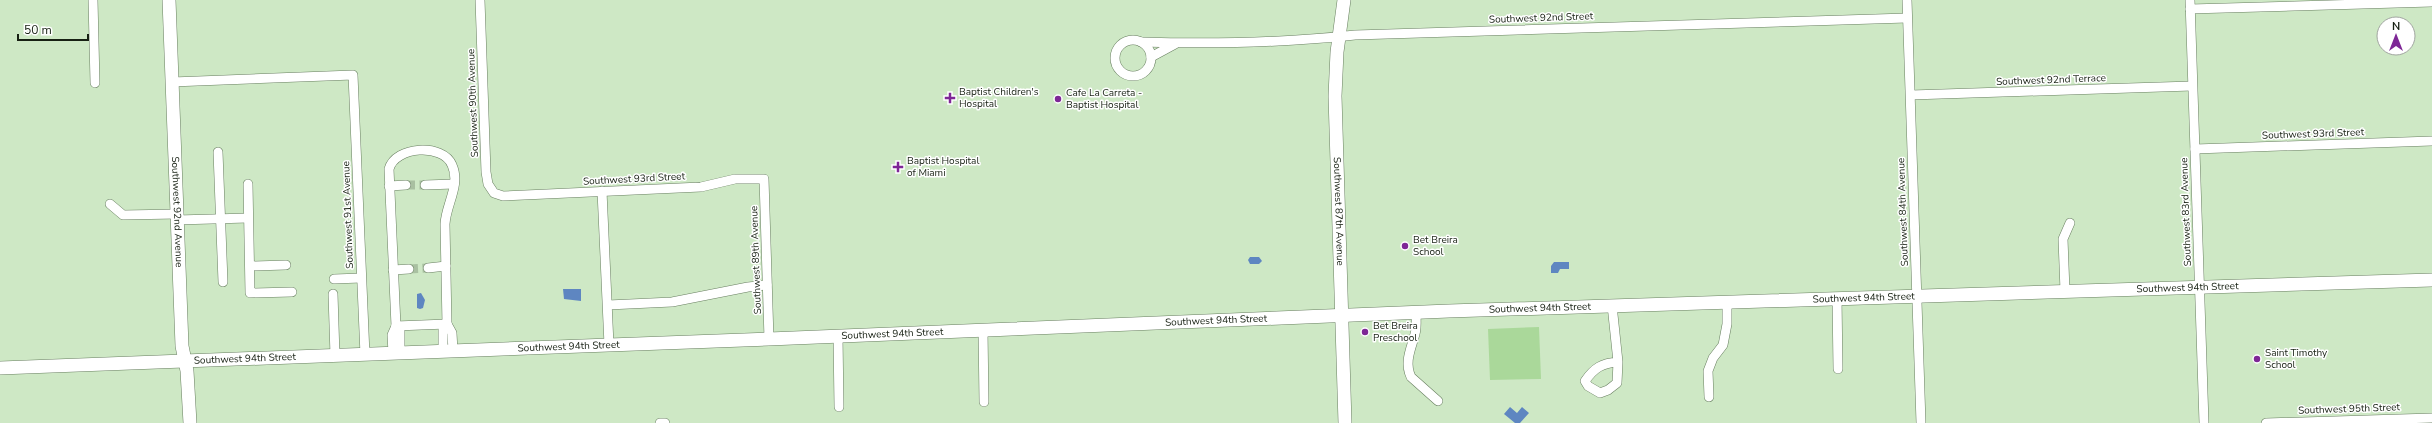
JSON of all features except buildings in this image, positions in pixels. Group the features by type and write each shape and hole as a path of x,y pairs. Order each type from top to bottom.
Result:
{"street":[{"path":"93,0 95,83"},
{"name":"Southwest 92nd Avenue","path":"169,0 182,346 186,361 190,423"},
{"name":"Southwest 90th Avenue","path":"480,0 487,178 494,193 503,196"},
{"name":"Southwest 87th Avenue","path":"1344,0 1338,37 1335,96 1345,423"},
{"name":"Southwest 84th Avenue","path":"1907,0 1921,423"},
{"path":"2190,5 2432,2"},
{"name":"Southwest 83rd Avenue","path":"2190,5 2204,423"},
{"name":"Southwest 92nd Street","path":"1141,42 1175,44 1314,40 1338,37 1908,18"},
{"path":"1129,40 1141,42 1146,46 1151,57 1148,68 1140,75 1128,76 1119,69 1115,58 1119,47 1129,40"},
{"name":"Southwest 92nd Street","path":"1151,57 1175,44"},
{"name":"Southwest 91st Avenue","path":"172,82 353,75 365,355"},
{"name":"Southwest 92nd Terrace","path":"1911,95 2192,86"},
{"name":"Southwest 93rd Street","path":"2195,149 2432,141"},
{"path":"396,353 400,331 396,326 389,169 392,160 399,155 417,151 435,152 446,156 453,168 454,184 446,210 447,324 452,333 448,352"},
{"path":"218,152 223,282"},
{"name":"Southwest 93rd Street","path":"503,196 701,187 735,178 764,179"},
{"name":"Southwest 89th Avenue","path":"764,179 769,339"},
{"path":"248,184 250,293 292,292"},
{"path":"425,185 454,184"},
{"path":"389,186 406,185"},
{"path":"602,191 609,345"},
{"path":"110,204 123,215 248,218"},
{"path":"2065,291 2063,239 2070,223"},
{"path":"250,266 286,265"},
{"path":"428,268 446,266"},
{"path":"393,270 410,269"},
{"path":"334,279 362,278"},
{"name":"Southwest 94th Street","path":"0,368 448,352 1416,312 1917,295 2432,280"},
{"path":"608,305 672,302 748,287 768,285"},
{"path":"333,294 335,356"},
{"path":"1837,298 1838,369"},
{"path":"1709,396 1708,371 1713,358 1723,345 1727,324 1727,302"},
{"path":"1612,305 1618,362"},
{"path":"1416,312 1416,332 1408,359 1409,372 1411,377 1438,401"},
{"path":"396,326 447,324"},
{"path":"983,330 984,402"},
{"path":"838,336 839,407"},
{"name":"Southwest 95th Street","path":"2266,423 2432,418"},
{"path":"660,423 666,423"}],"green space":[{"path":"1539,327 1541,379 1490,380 1488,329"}],"water":[{"path":"1250,257 1259,257 1262,261 1259,264 1250,264 1248,260"},
{"path":"1554,262 1569,262 1569,269 1560,269 1558,273 1551,273 1551,266"},
{"path":"563,289 581,289 581,301 564,299"},
{"path":"421,293 425,300 423,308 420,309 417,308 417,294"},
{"path":"1510,407 1517,413 1522,407 1529,413 1520,423 1515,423 1504,414"}],"tunnel":[{"path":"406,185 425,185"},
{"path":"409,269 428,268"}],"place":[{"name":"Baptist Children's Hospital","path":"950,98"},
{"name":"Cafe La Carreta - Baptist Hospital","path":"1058,99"},
{"name":"Baptist Hospital of Miami","path":"898,167"},
{"name":"Bet Breira School","path":"1405,246"},
{"name":"Bet Breira Preschool","path":"1365,332"},
{"name":"Saint Timothy School","path":"2257,359"}]}
